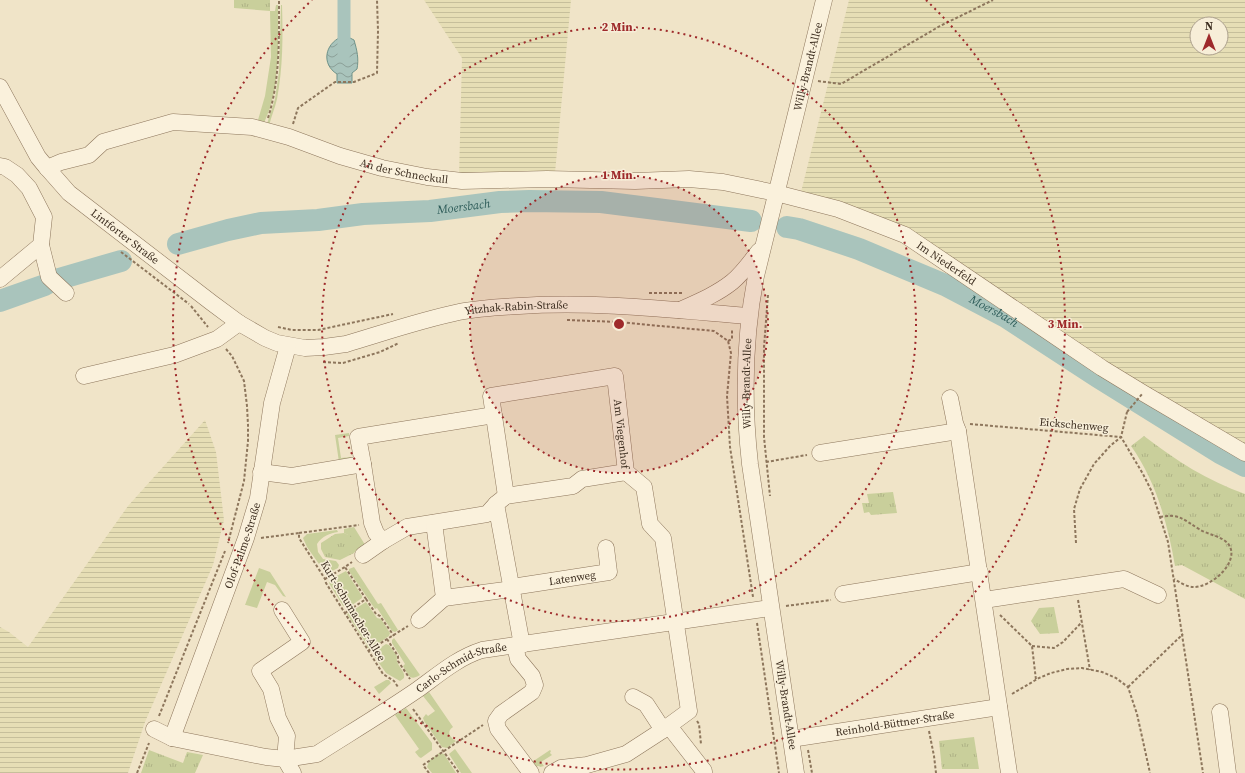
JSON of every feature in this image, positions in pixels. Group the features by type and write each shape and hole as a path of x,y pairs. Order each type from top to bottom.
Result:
{"street":[{"name":"Willy-Brandt-Allee","path":"796,773 799,738 770,608 750,464 745,396 746,353 749,316 754,283 824,0"},
{"name":"Lintforter Straße","path":"0,87 38,157 69,193 239,323 265,338 288,346"},
{"name":"An der Schneckull","path":"47,168 61,162 88,155 103,142 173,122 264,129 340,156 382,168 428,177 462,181 547,179 635,181 689,179 723,182 776,193"},
{"path":"0,166 5,167 17,175 29,188 44,217 41,240 49,277 66,294"},
{"name":"Im Niederfeld","path":"776,193 838,209 904,235 1102,368 1245,453"},
{"path":"0,279 41,240"},
{"path":"680,310 711,296 733,282 763,244"},
{"name":"Yitzhak-Rabin-Straße","path":"288,346 305,348 346,344 460,312 506,306 568,304 680,310 749,316"},
{"path":"84,376 174,356 217,339 239,323"},
{"name":"Olof-Palme-Straße","path":"172,738 246,538 258,498 272,403 288,346"},
{"name":"Am Viegenhof","path":"501,500 491,396 615,376 626,472 644,487 650,524 663,538 689,711"},
{"path":"950,398 957,427 980,572 1009,773"},
{"path":"383,541 376,533 372,523 358,437 494,415"},
{"path":"820,453 957,427"},
{"path":"261,472 292,476 363,464"},
{"path":"363,555 407,527 487,514 501,500 573,486 582,479 626,472"},
{"path":"501,500 512,588 518,659 532,676 535,685 532,692 500,714 496,721 498,729 531,773"},
{"path":"434,523 444,598"},
{"name":"Latenweg","path":"512,588 609,572 606,548"},
{"path":"843,594 980,572"},
{"path":"984,600 1124,579 1158,595"},
{"path":"419,620 444,598 512,588"},
{"name":"Carlo-Schmid-Straße","path":"154,729 172,738 266,757 285,759 317,754 411,694 463,658 482,650 770,608"},
{"path":"282,610 302,642 260,671 271,689 278,718 288,736 285,759 293,773"},
{"path":"633,697 646,704 704,771 704,773"},
{"name":"Reinhold-Büttner-Straße","path":"799,738 926,718 999,704"},
{"path":"552,773 561,768 587,765 626,754 689,711"},
{"path":"1220,712 1228,773"}],"path":[{"path":"264,129 273,101 278,66 280,0"},
{"path":"289,137 298,108 336,82 354,82 377,73 377,0"},
{"path":"804,79 841,84 940,26 993,0"},
{"path":"116,248 160,283"},
{"path":"769,292 764,347 764,437 770,497"},
{"path":"137,773 228,544 244,480 248,425 244,381 232,356 191,306"},
{"path":"1076,543 1074,509 1080,489 1094,464 1110,446 1121,437 1127,412 1144,393"},
{"name":"Eickschenweg","path":"957,427 1121,437 1152,492 1168,542 1183,634"},
{"path":"750,464 820,453"},
{"path":"1160,517 1168,515 1178,516 1205,533 1222,539 1228,544 1231,551 1230,562 1217,578 1205,585 1193,588 1174,579"},
{"path":"246,538 256,539 372,523"},
{"name":"Kurt-Schumacher-Allee","path":"299,533 299,538 325,579 347,618 383,674 411,694 444,751 459,773"},
{"path":"325,579 363,555"},
{"path":"345,567 376,614 380,616 394,636"},
{"path":"1076,586 1090,670"},
{"path":"770,608 844,598 843,594"},
{"path":"344,613 366,599"},
{"path":"1000,615 1032,646 1054,648 1064,642 1082,622"},
{"path":"368,651 419,620"},
{"path":"1128,687 1183,634"},
{"path":"1183,634 1204,773"},
{"path":"388,639 398,656 398,661 411,694"},
{"path":"1032,646 1036,680"},
{"path":"999,704 1036,680 1051,673 1067,669 1082,668 1102,672 1116,678 1128,687 1137,714 1150,773"},
{"path":"689,711 699,724 702,747"},
{"path":"926,718 936,773"},
{"path":"428,773 423,765 486,724 496,721"},
{"path":"799,738 812,773"}],"shaded area":[{"path":"424,0 571,0 555,173 459,176 462,58"},
{"path":"849,0 1245,0 1245,453 904,235 799,200"},
{"path":"205,420 216,452 224,520 213,565 145,722 128,773 0,773 0,627 28,647 128,506"}],"green space":[{"path":"234,0 270,0 270,11 234,8"},
{"path":"276,5 278,5 278,55 275,88 270,108 264,123 254,122 258,120 265,96 271,57 270,11 275,11"},
{"path":"281,5 282,40 280,76 277,99 269,126 267,124 275,99 279,71"},
{"path":"349,433 349,436 338,438 341,458 351,457 351,459 339,462 335,435"},
{"path":"1144,436 1192,469 1218,483 1245,494 1245,599 1182,565 1175,566 1169,535 1160,504 1140,460 1131,446"},
{"path":"893,492 897,513 871,515 869,512 864,513 862,503 869,503 867,494"},
{"path":"354,527 367,548 361,552 348,535 344,533 344,529"},
{"path":"337,530 338,532 326,535 317,544 318,552 323,559 336,561 339,565 338,568 326,574 307,547 303,538 307,534"},
{"path":"344,533 351,536 359,548 354,553 340,560 325,557 321,549 321,543 335,534"},
{"path":"354,567 378,604 381,603 398,630 395,632 392,631 377,608 375,609 349,571 349,569"},
{"path":"259,568 270,572 286,597 283,596 275,585 267,582 257,608 245,605"},
{"path":"346,571 362,596 362,598 348,608 343,606 329,583 331,579"},
{"path":"366,602 377,618 381,619 390,633 389,636 370,649 366,646 367,645 347,614"},
{"path":"1054,607 1059,633 1040,634 1031,621 1039,608"},
{"path":"394,638 420,675 413,678 409,676 403,666 405,664 392,643"},
{"path":"386,644 389,645 397,656 398,663 404,675 404,678 400,681 386,673 374,656 374,652"},
{"path":"386,680 389,680 391,683 379,694 374,687"},
{"path":"429,692 453,727 449,732 452,738 456,741 447,748 442,747 423,718 426,714 428,716 435,711 423,696"},
{"path":"406,708 432,743 432,750 421,758 415,752 419,749 395,715"},
{"path":"974,737 979,769 942,769 939,741"},
{"path":"455,749 472,773 461,773 449,754"},
{"path":"149,750 183,763 187,752 203,755 195,773 141,773"},
{"path":"550,750 552,755 541,762 544,766 534,767 529,764"},
{"path":"439,753 444,754 456,773 432,773 427,767 429,761"}],"water":[{"path":"341,37 348,37 354,40 356,47 358,65 357,69 352,73 352,83 337,83 337,74 332,70 327,60 328,49 331,44"}],"waterway":[{"path":"344,0 344,54"},
{"name":"Moersbach","path":"178,244 228,230 261,223 318,220 363,214 430,211 500,202 601,202 751,221"},
{"name":"Moersbach","path":"787,227 799,229 859,249 945,285 1006,317 1098,377 1220,453 1245,466"},
{"name":"Moersbach","path":"59,279 121,261"},
{"name":"Moersbach","path":"0,301 45,285"}]}
